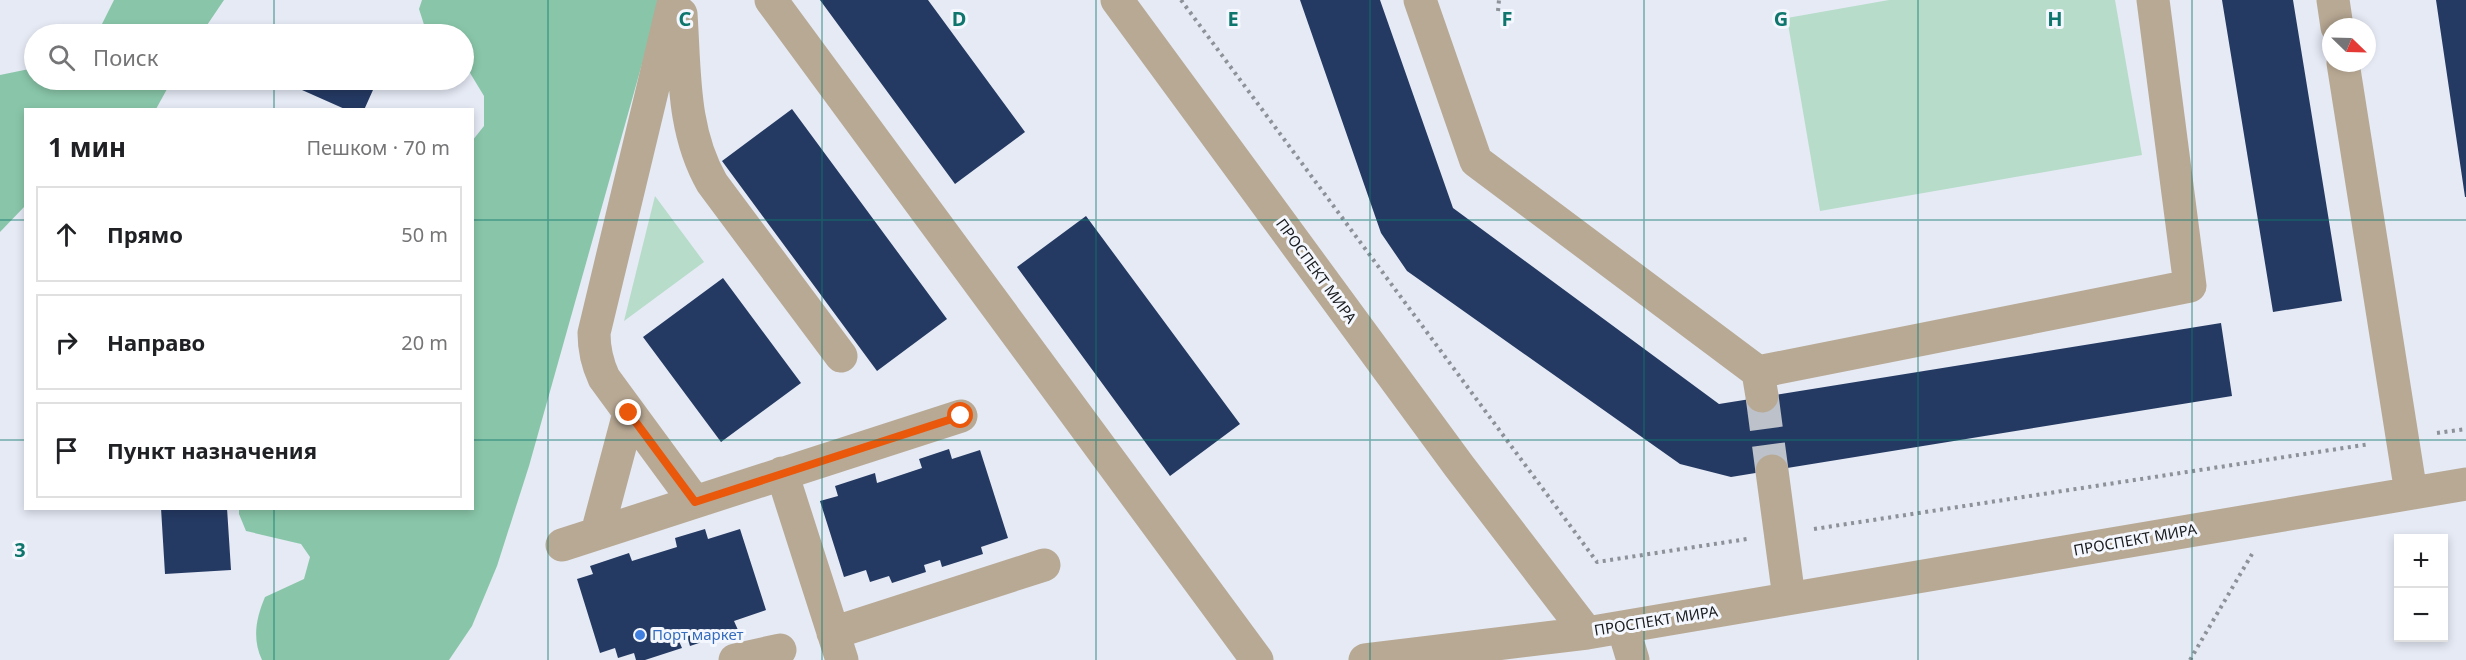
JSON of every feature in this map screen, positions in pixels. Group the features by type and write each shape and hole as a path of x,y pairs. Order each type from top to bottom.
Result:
{"street":[{"path":"674,0 594,333 596,355 604,378 695,502"},
{"path":"680,0 689,125 698,156 712,183 841,356"},
{"path":"771,0 1257,660"},
{"name":"ПРОСПЕКТ МИРА","path":"1117,0 1460,466 1587,633 2466,484"},
{"path":"1420,0 1476,161 1760,384 2190,286 2154,0"},
{"path":"2333,0 2336,18"},
{"path":"2344,72 2411,493"},
{"path":"597,533 629,413"},
{"path":"562,545 961,416"},
{"path":"1772,471 1789,598"},
{"path":"782,473 838,647 1044,565"},
{"path":"1623,627 1633,660"},
{"path":"1365,660 1587,633"},
{"path":"735,660 780,650"}],"path":[{"path":"1498,11 1499,0"},
{"path":"2190,660 2273,517"}],"green space":[{"path":"114,0 224,0 208,24 102,24"},
{"path":"422,0 660,0 529,466 497,566 472,626 449,660 262,660 257,644 256,628 265,597 304,579 310,557 301,544 246,531 239,510 474,510 474,138 484,126 484,96 474,80 474,24 424,24 419,9"},
{"path":"1889,0 2115,0 2142,155 1820,211 1787,18"},
{"path":"24,70 24,90 166,90 157,108 24,108 24,207 0,232 0,75"},
{"path":"655,196 704,262 624,321"}],"building":[{"path":"820,0 928,0 1025,132 955,184"},
{"path":"1300,0 1380,0 1453,208 1719,404 2221,323 2232,396 1731,477 1680,464 1407,271 1381,233"},
{"path":"2222,0 2293,0 2342,301 2273,312"},
{"path":"2436,0 2466,0 2466,197 2465,197"},
{"path":"302,90 373,90 365,108 342,108"},
{"path":"792,109 947,319 877,371 722,161"},
{"path":"1086,216 1240,424 1170,476 1017,267"},
{"path":"723,278 801,383 721,442 643,337"},
{"path":"949,449 952,459 980,450 1008,538 981,547 983,554 942,567 940,560 924,565 926,572 892,583 889,576 870,582 866,570 844,577 820,501 838,496 835,486 875,473 877,483 922,468 919,459"},
{"path":"161,510 227,510 231,570 165,574"},
{"path":"705,529 708,539 740,529 766,610 734,621 738,630 690,646 687,636 678,639 682,648 645,660 636,660 634,653 618,658 615,648 600,653 577,579 593,574 590,566 629,553 632,561 677,547 675,538"}],"tunnel":[{"path":"1762,396 1772,471"}],"place":[{"name":"Порт маркет","path":"640,635"}],"route":[{"path":"629,413 695,502 961,416"}]}
